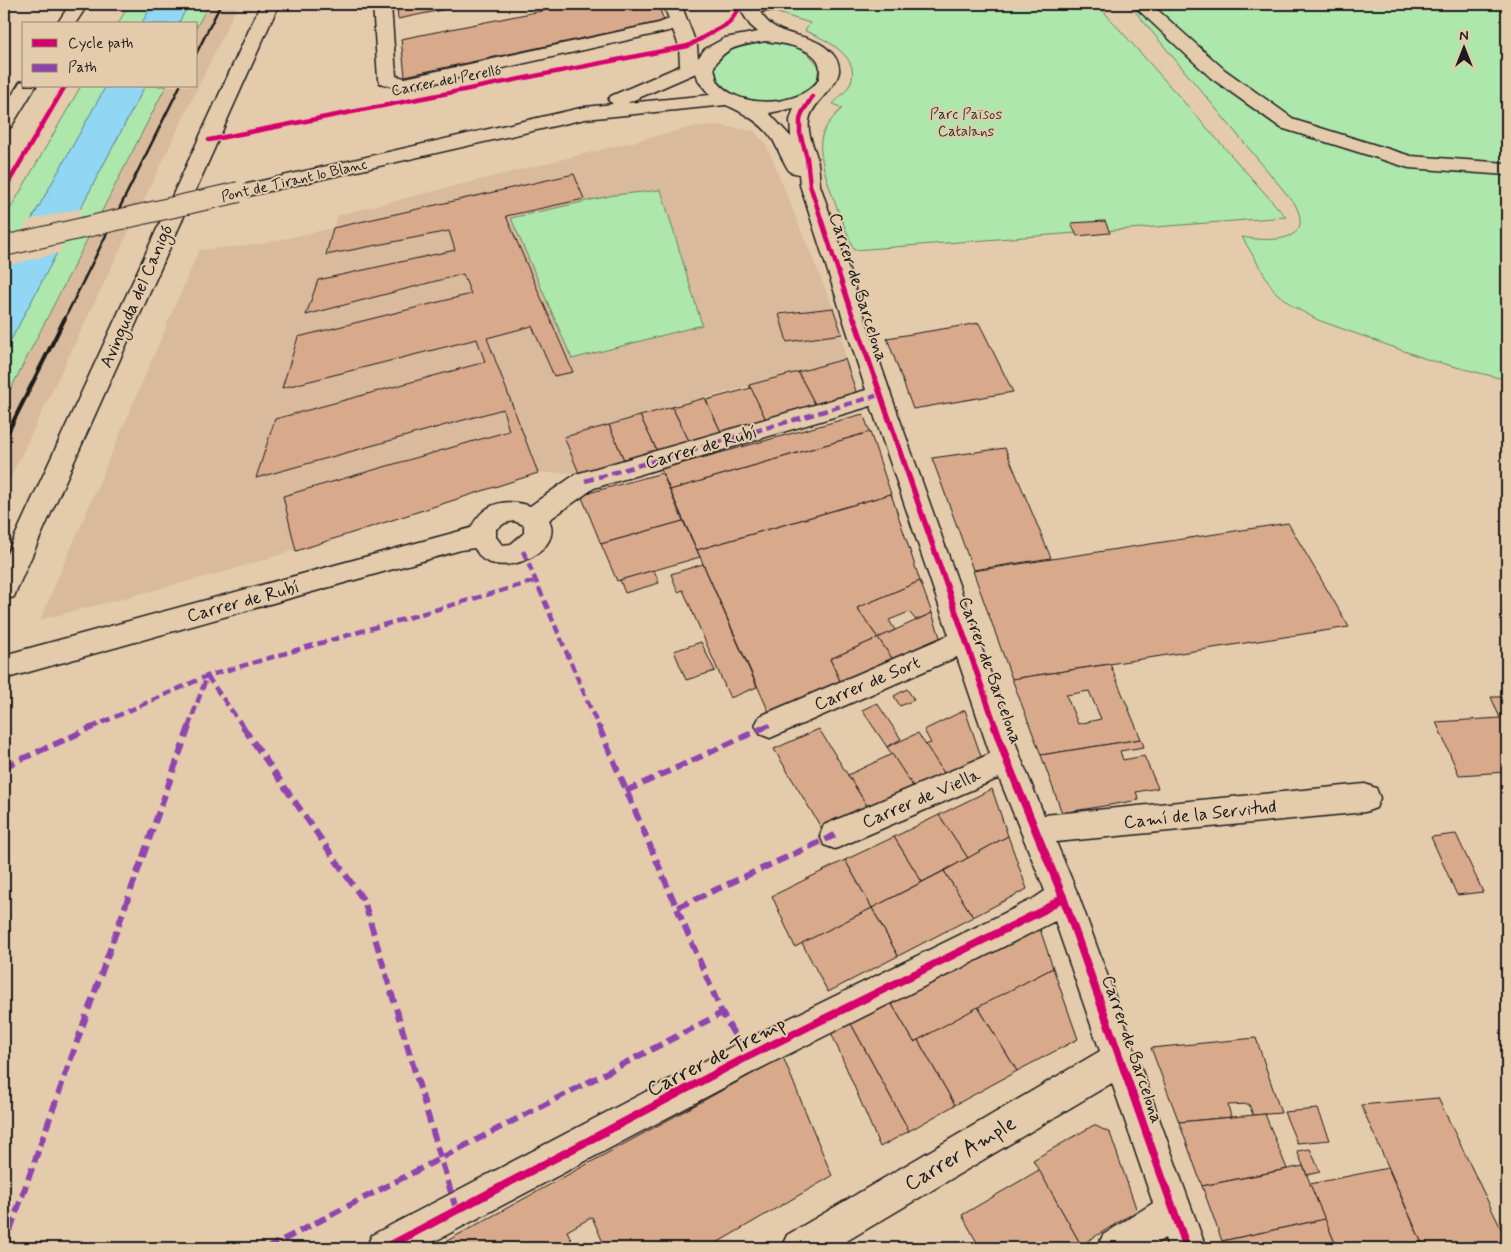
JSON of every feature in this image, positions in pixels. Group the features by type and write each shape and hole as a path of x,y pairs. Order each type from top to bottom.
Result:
{"street":[{"path":"67,22 79,4"},
{"name":"Avinguda del Canigó","path":"4,589 270,4"},
{"name":"Carrer del Perelló","path":"382,4 387,79 404,84 665,27 675,12"},
{"path":"775,36 756,21 747,6 780,4"},
{"path":"1140,4 1218,74 1288,124 1409,162 1507,169"},
{"path":"675,12 688,46 703,72 706,82 714,91 726,99 748,106 782,106 812,97"},
{"path":"585,114 698,65 714,52 732,42 749,38 775,36"},
{"name":"Carrer de Barcelona","path":"775,36 802,42 816,50 826,60 829,71 827,82 803,108 798,120 799,136 808,160 810,185 879,395 1007,761 1063,897 1187,1248"},
{"path":"4,123 26,88"},
{"path":"585,114 726,99"},
{"name":"Carrer de Barcelona","path":"748,106 768,122 781,137 792,162 810,185"},
{"name":"Pont de Tirant lo Blanc","path":"4,246 585,114"},
{"name":"Carrer de Rubí","path":"532,518 585,481 879,395"},
{"path":"519,512 532,518 538,529 537,537 528,548 518,553 506,555 491,551 484,544 482,536 483,528 489,520 503,513 519,512"},
{"name":"Carrer de Rubí","path":"4,666 461,540 482,536"},
{"name":"Carrer de Sort","path":"770,725 965,641"},
{"name":"Carrer de Viella","path":"835,835 1007,761"},
{"name":"Camí de la Servitud","path":"1035,830 1365,798"},
{"name":"Carrer de Tremp","path":"385,1248 747,1057 1044,910 1063,897"},
{"name":"Carrer Ample","path":"800,1248 1120,1059"},
{"path":"1116,1248 1174,1211"}],"shaded area":[{"path":"209,4 238,4 198,87 198,24"},
{"path":"165,88 198,88 4,491 4,402"},
{"path":"716,125 754,131 766,144 833,308 842,334 845,359 565,437 579,473 538,473 228,571 40,620 199,250 261,244 333,228 338,215 697,126"}],"green space":[{"path":"129,4 153,4 142,22 119,22"},
{"path":"189,4 209,4 198,24 198,22 179,22"},
{"name":"Parc Països Catalans","path":"809,4 1097,4 1286,217 854,250 831,192 822,161 821,147 822,136 826,128 842,108 833,104 849,86 852,67 847,58 831,44 805,31 810,23 768,10"},
{"path":"1129,4 1507,4 1507,380 1429,360 1318,320 1294,307 1274,291 1242,237 1278,239 1294,233 1299,227 1300,219 1295,204"},
{"path":"760,42 778,43 794,47 808,54 819,67 816,82 798,96 770,101 742,98 721,87 714,77 713,69 716,61 732,50"},
{"path":"80,88 105,88 4,269 4,220"},
{"path":"144,88 165,88 4,402 4,353"},
{"path":"661,190 702,325 572,359 511,218 614,195"}],"water":[{"path":"153,4 189,4 179,22 142,22"},
{"path":"105,88 144,88 4,353 4,269"}],"pier":[{"path":"83,208 59,253 4,266 28,220"}],"building":[{"path":"397,4 460,4 461,6 398,19"},
{"path":"576,4 658,4 664,21 405,76 401,39"},
{"path":"574,174 584,199 506,216 573,372 554,376 532,326 487,338 538,473 296,551 283,496 509,431 503,409 256,478 275,419 485,362 477,339 282,388 298,337 471,294 463,274 306,315 318,280 455,250 449,231 326,255 333,228"},
{"path":"1105,221 1110,233 1077,236 1071,223"},
{"path":"833,308 842,334 787,342 779,314"},
{"path":"979,323 1013,392 913,409 887,338"},
{"path":"845,359 857,394 816,406 798,372"},
{"path":"798,372 816,406 766,420 749,385"},
{"path":"751,388 766,420 721,432 706,400"},
{"path":"705,398 721,432 689,441 672,407"},
{"path":"672,407 689,441 657,451 640,416"},
{"path":"863,414 870,432 670,490 661,469"},
{"path":"640,416 657,451 624,460 609,425"},
{"path":"609,425 624,460 579,473 564,437"},
{"path":"870,432 891,494 697,550 670,490"},
{"path":"1005,448 1051,558 973,570 932,458"},
{"path":"662,473 683,521 601,544 581,495"},
{"path":"891,494 920,581 857,608 878,638 830,659 843,687 772,719 697,550"},
{"path":"683,521 700,557 617,581 601,544"},
{"path":"1288,523 1349,627 1012,679 973,571"},
{"path":"703,564 757,687 730,698 683,590 678,592 671,574"},
{"path":"654,570 659,583 625,593 620,580"},
{"path":"920,581 932,613 916,620 909,612 889,620 895,630 878,638 857,608"},
{"path":"932,613 942,643 896,664 878,638"},
{"path":"878,638 896,664 843,687 830,659"},
{"path":"701,642 715,671 686,680 674,651"},
{"path":"1110,664 1141,739 1041,755 1012,679","holes":["1089,691 1101,719 1078,724 1066,695"]},
{"path":"907,689 914,700 900,706 894,696"},
{"path":"1491,697 1507,697 1507,775 1506,772 1459,775 1436,722 1500,718"},
{"path":"877,703 901,739 887,747 862,710"},
{"path":"965,710 982,759 946,776 925,745 931,743 924,730"},
{"path":"819,729 871,812 825,834 774,749"},
{"path":"918,733 946,776 916,791 887,747"},
{"path":"1141,739 1144,747 1120,751 1123,760 1144,756 1158,788 1136,792 1139,800 1062,813 1041,755"},
{"path":"892,754 916,791 871,812 848,775"},
{"path":"992,789 1008,836 968,858 939,815"},
{"path":"939,815 968,858 922,882 894,837"},
{"path":"1456,834 1483,892 1457,895 1431,837"},
{"path":"1008,836 1027,889 973,917 944,871"},
{"path":"894,837 922,882 872,908 845,860"},
{"path":"845,860 872,908 795,947 772,896"},
{"path":"944,871 973,917 898,956 872,908"},
{"path":"872,908 898,956 828,992 802,943"},
{"path":"1038,923 1053,968 914,1042 890,1001"},
{"path":"1053,968 1078,1039 1017,1071 978,1007"},
{"path":"890,1001 914,1042 918,1040 955,1105 909,1131 850,1022"},
{"path":"978,1007 1017,1071 955,1105 918,1040"},
{"path":"850,1022 909,1131 880,1147 831,1032"},
{"path":"1256,1038 1281,1113 1253,1115 1249,1104 1228,1105 1231,1117 1179,1122 1151,1048"},
{"path":"783,1057 832,1176 708,1248 603,1248 605,1247 592,1217 567,1231 575,1248 434,1248"},
{"path":"1438,1098 1507,1241 1507,1248 1424,1248 1361,1105"},
{"path":"1318,1109 1330,1140 1297,1143 1284,1112"},
{"path":"1265,1114 1287,1169 1202,1186 1179,1122"},
{"path":"1094,1125 1110,1133 1137,1211 1081,1245 1033,1160"},
{"path":"1310,1149 1320,1172 1307,1175 1297,1151"},
{"path":"1303,1166 1325,1219 1222,1241 1202,1186"},
{"path":"1388,1168 1424,1248 1337,1248 1310,1184"},
{"path":"1039,1170 1081,1245 1076,1248 980,1248 962,1215"},
{"path":"1325,1219 1337,1248 1225,1248 1222,1241"}],"railway":[{"path":"198,50 221,4"},
{"path":"64,320 179,88"},
{"path":"4,440 64,320"}],"marked path":[{"path":"585,481 879,395"},
{"path":"523,551 722,1013 747,1057"},
{"path":"4,767 207,676 535,581"},
{"path":"207,676 364,901 456,1209"},
{"path":"4,1247 207,676"},
{"path":"626,791 770,725"},
{"path":"678,907 835,835"},
{"path":"267,1248 722,1013"}],"cycle path":[{"path":"209,140 688,46 729,23 738,10 736,4"},
{"path":"4,190 64,88"},
{"path":"812,97 802,113 799,126 808,161 810,185 879,395 1007,761 1063,897 1187,1248"},
{"path":"385,1248 747,1057 1044,910 1063,897"}]}
